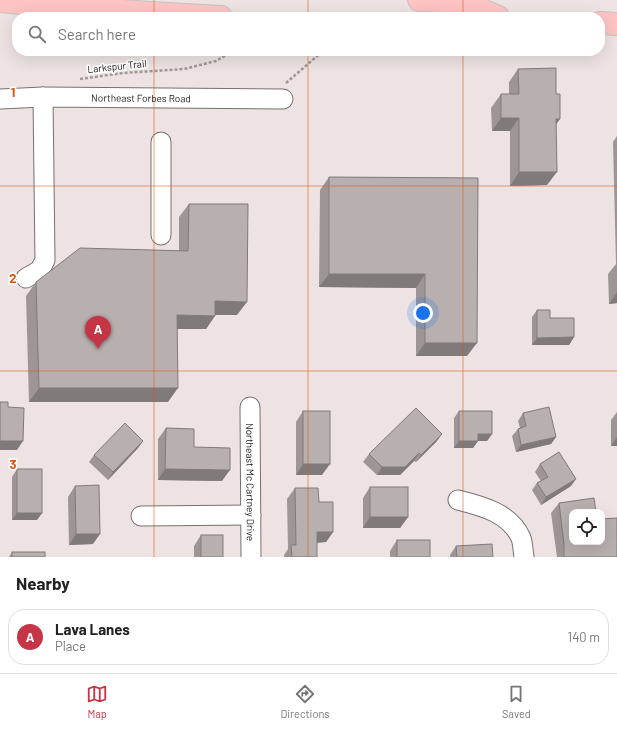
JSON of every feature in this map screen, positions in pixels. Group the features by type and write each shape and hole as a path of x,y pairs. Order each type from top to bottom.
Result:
{"main road":[{"path":"419,0 464,2 487,12"},
{"path":"0,1 41,6 121,12"},
{"path":"605,24 617,24"}],"street":[{"path":"26,278 40,270 45,260 42,97"},
{"name":"Northeast Forbes Road","path":"0,98 282,99"},
{"path":"161,142 161,235"},
{"name":"Northeast Mc Cartney Drive","path":"250,407 251,557"},
{"path":"458,500 480,505 497,512 511,523 521,538 524,557"},
{"path":"141,516 251,515"}],"path":[{"name":"Larkspur Trail","path":"77,79 123,73 184,69 216,61 224,56"}],"building":[{"path":"556,68 556,94 560,94 560,119 556,119 557,172 519,172 519,118 501,118 501,94 519,94 518,69"},
{"path":"329,177 478,178 477,343 425,343 425,274 329,274"},
{"path":"189,204 248,204 247,302 215,301 215,316 177,315 178,388 39,388 36,282 80,248 188,251"},
{"path":"537,310 550,310 550,318 574,318 574,337 537,338"},
{"path":"0,402 8,402 8,407 24,408 23,441 0,441"},
{"path":"549,407 556,437 521,445 518,429 526,426 523,413"},
{"path":"416,408 442,434 421,455 419,453 405,467 382,467 369,454"},
{"path":"303,411 330,411 330,464 303,464"},
{"path":"459,411 492,411 492,434 478,434 478,441 459,441"},
{"path":"125,423 143,441 113,472 94,455"},
{"path":"166,428 194,429 194,447 230,448 230,470 165,469"},
{"path":"559,452 576,479 546,497 537,483 548,477 540,464"},
{"path":"17,469 42,469 42,513 17,513"},
{"path":"99,485 100,534 76,534 75,486"},
{"path":"370,487 408,487 408,517 370,517"},
{"path":"295,488 318,488 319,502 333,502 333,532 317,532 317,557 292,557 291,545 296,545"},
{"path":"594,498 596,509 569,509 569,545 605,545 605,519 617,518 617,557 564,557 559,503"},
{"path":"201,535 223,535 223,557 201,557"},
{"path":"397,540 430,540 430,557 397,557"},
{"path":"492,544 493,557 457,557 456,546"},
{"path":"12,552 45,552 45,557 12,557"}],"place":[{"name":"Lava Lanes","path":"98,349"}]}
